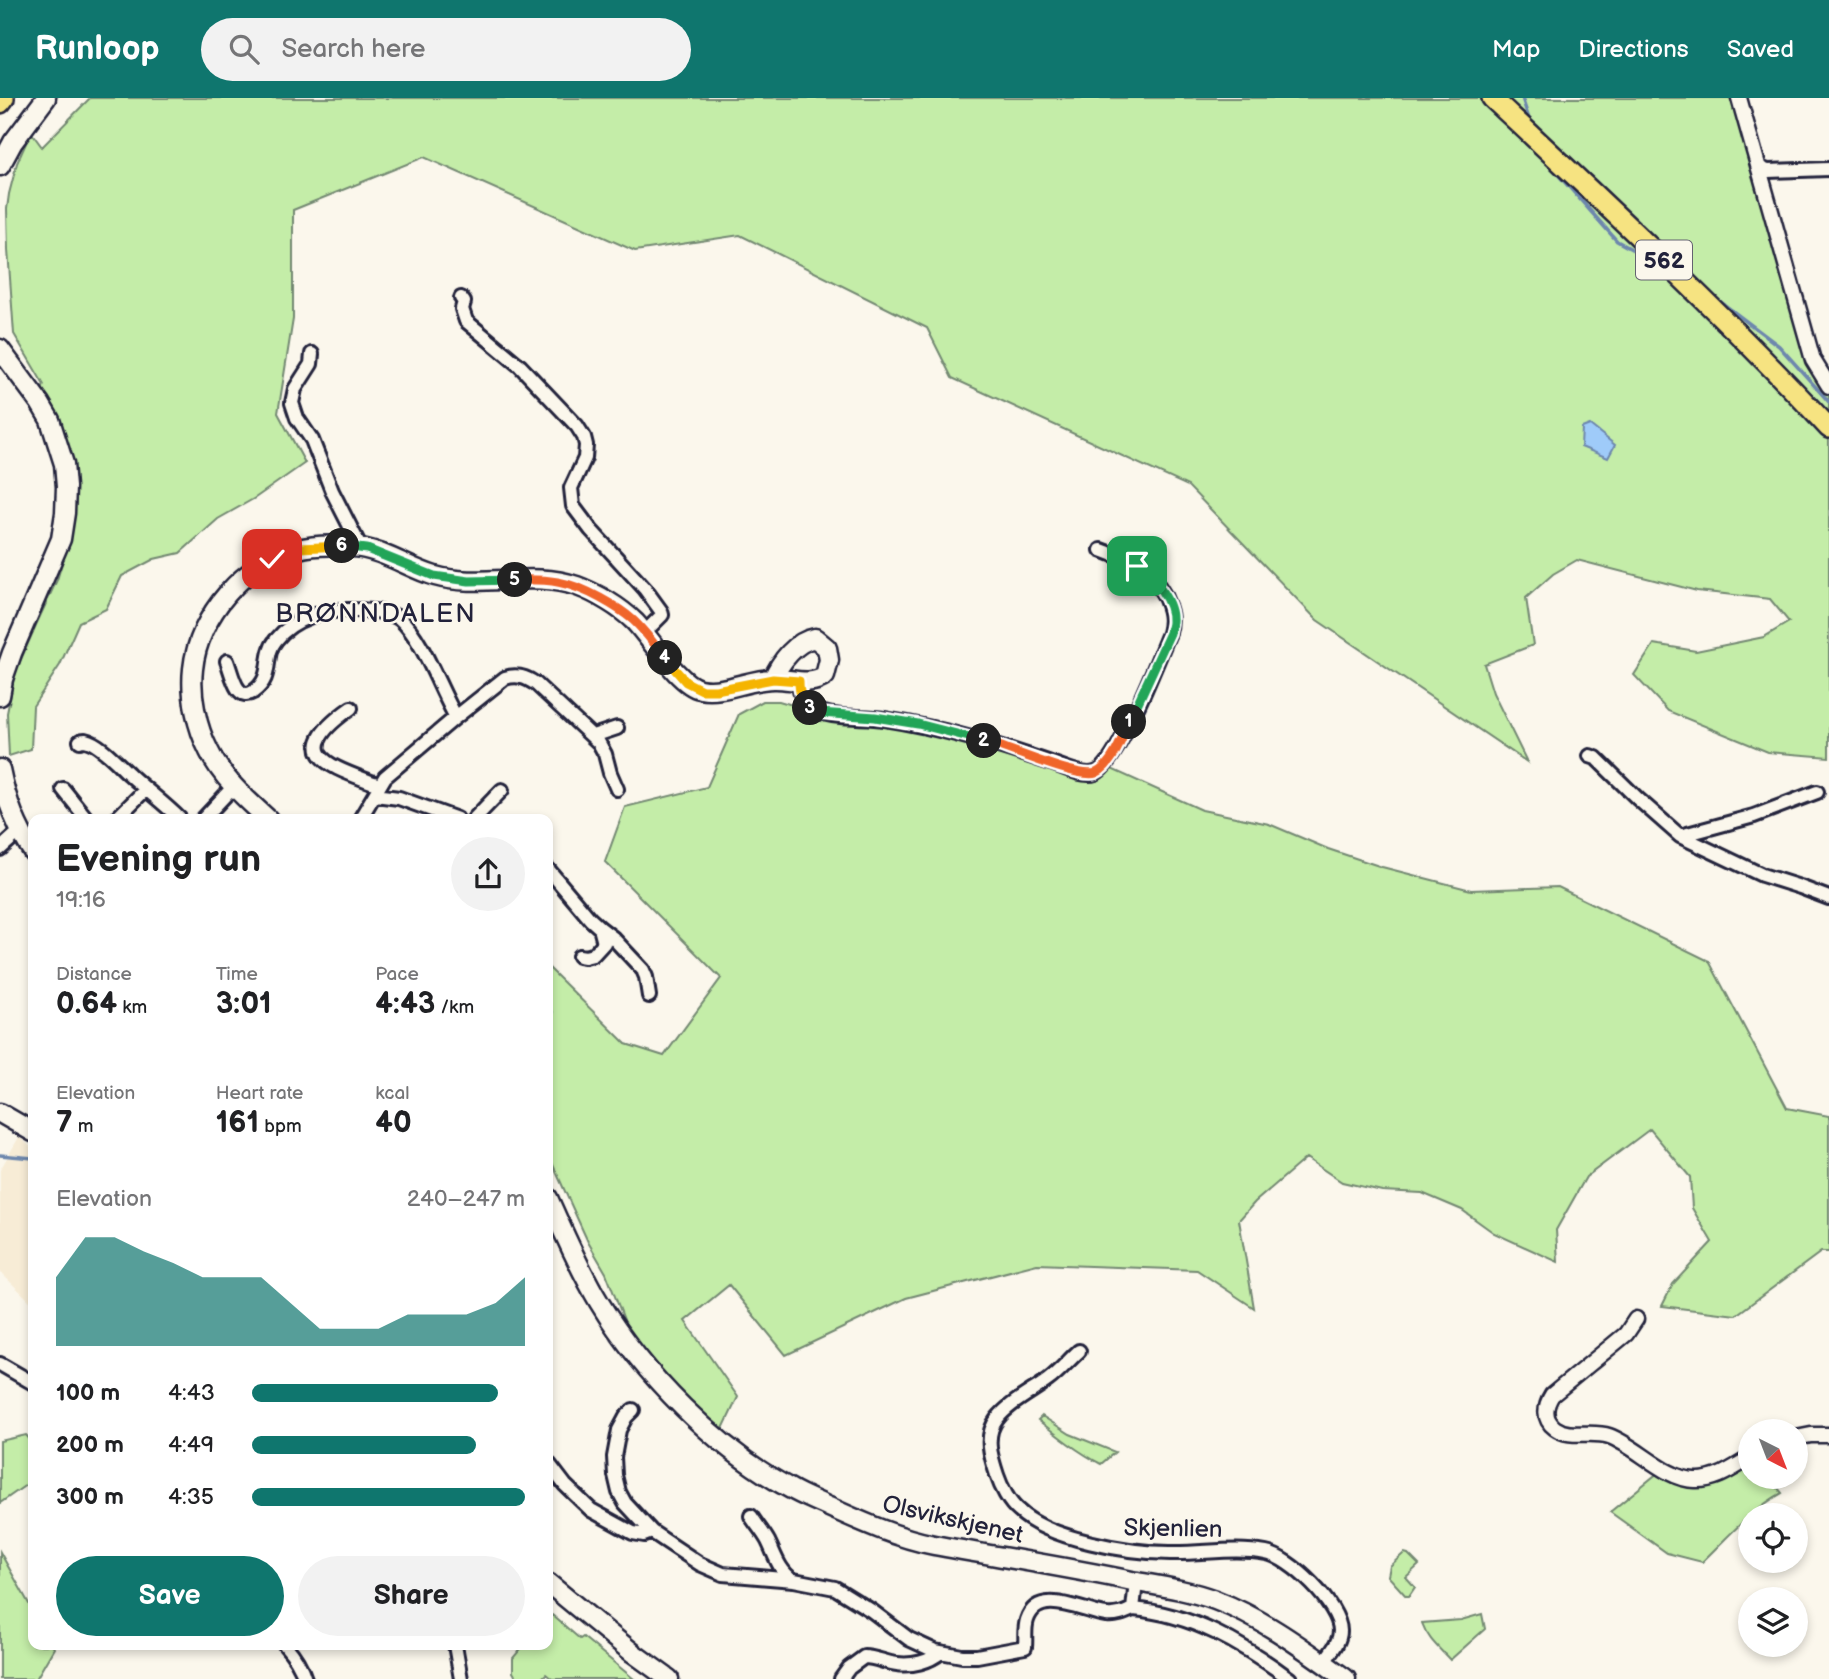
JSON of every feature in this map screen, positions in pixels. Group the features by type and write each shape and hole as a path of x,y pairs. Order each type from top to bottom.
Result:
{"main road":[{"path":"0,166 13,142 46,98"},
{"name":"562","path":"1492,98 1650,246 1776,371 1829,428"},
{"path":"0,349 50,420 64,464 65,513 61,539 12,653 0,696"},
{"path":"0,365 18,375"},
{"path":"263,814 234,786 209,752 192,697 192,668 200,641 219,603 243,577 272,559 300,548 334,545 360,548 434,576 469,581 534,580 572,585 612,605 633,620 686,682 702,690 716,690 773,679 814,682 825,676 829,660 827,648 815,638 810,639 780,664 773,679"},
{"path":"0,769 6,795 28,844"},
{"path":"3,1120 28,1130"},
{"name":"Olsvikskjenet","path":"553,1209 574,1256 599,1301 643,1366 719,1440 790,1489 862,1522 932,1545 1079,1570 1179,1590 1214,1600 1284,1635 1346,1679"},
{"path":"553,1587 669,1679"}],"street":[{"path":"1739,98 1813,360 1829,386"},
{"path":"1758,167 1768,171 1829,169"},
{"path":"461,298 466,321 527,372 584,437 585,458 571,488 573,506 661,611 660,618 644,633"},
{"path":"312,354 311,364 295,389 292,403 297,418 312,440 332,491 360,548"},
{"path":"799,681 803,701 820,713 875,717 918,724 994,744 1077,773 1095,773 1105,766 1117,748 1170,633 1173,620 1161,590 1146,572 1101,550"},
{"path":"227,662 239,692 248,694 260,687 267,677 274,642 298,621 349,609 370,610 396,616 415,639 456,717"},
{"path":"363,814 385,777 505,678 512,676 528,678 593,736 605,754 617,789"},
{"path":"351,708 336,719 320,737 317,744 319,754 325,762 377,790 443,814"},
{"path":"593,736 617,728"},
{"path":"80,741 85,740 96,746 175,814"},
{"path":"1590,756 1596,758 1638,800 1680,836 1762,876 1829,898"},
{"path":"208,814 234,786"},
{"path":"63,789 83,814"},
{"path":"121,814 146,789"},
{"path":"479,814 502,790"},
{"path":"1680,836 1754,816 1817,793"},
{"path":"0,849 20,831"},
{"path":"553,875 600,928 614,938 643,970 649,996"},
{"path":"579,956 585,957 599,950 604,943 600,928"},
{"path":"1636,1319 1626,1334 1552,1395 1545,1409 1551,1424 1561,1432 1608,1436 1683,1479 1703,1480 1718,1477 1738,1465"},
{"name":"Skjenlien","path":"1079,1351 1051,1378 997,1419 990,1433 989,1442 998,1476 1016,1509 1042,1527 1099,1545 1170,1553 1229,1550 1269,1553 1287,1562 1317,1589 1332,1609 1340,1626 1338,1642 1323,1663"},
{"path":"0,1364 28,1380"},
{"path":"633,1410 619,1430 614,1457 619,1493 652,1532 700,1564 723,1574 794,1580 835,1588 917,1644 962,1656 977,1656 1025,1647 1028,1616 1042,1602 1068,1604 1109,1616 1133,1609 1149,1610 1220,1634 1290,1679"},
{"path":"1808,1436 1829,1435"},
{"path":"553,1469 591,1510 633,1533 644,1535 652,1532"},
{"path":"751,1516 781,1568 794,1580"},
{"path":"1133,1609 1136,1582"},
{"path":"290,1650 305,1679"},
{"path":"456,1650 461,1679"},
{"path":"841,1679 849,1668 864,1657 897,1664 912,1664 930,1660 941,1652"}],"shaded area":[{"path":"19,1137 28,1145 28,1299 0,1272 0,1170"}],"green space":[{"path":"90,98 1734,98 1829,386 1829,757 1768,752 1668,711 1634,675 1654,644 1696,651 1764,637 1789,622 1770,599 1697,591 1577,560 1553,574 1526,598 1533,645 1484,664 1493,693 1527,762 1317,620 1188,486 952,378 927,328 740,235 635,251 424,157 293,210 293,319 278,413 305,463 255,498 218,519 180,553 154,559 122,576 106,609 79,622 60,665 33,706 31,749 9,756 7,713 15,673 57,580 71,533 75,490 70,457 40,395 44,385 14,334 7,209 17,163 31,132 42,147"},
{"path":"763,701 779,701 820,713 875,717 1077,773 1105,766 1202,810 1269,824 1328,849 1382,867 1471,890 1558,887 1709,961 1787,1108 1829,1116 1829,1252 1821,1252 1736,1315 1662,1306 1673,1284 1712,1242 1692,1208 1690,1177 1650,1129 1586,1177 1556,1230 1558,1262 1494,1233 1462,1210 1422,1193 1382,1191 1342,1182 1306,1158 1255,1202 1239,1220 1254,1308 1197,1270 1037,1264 906,1298 786,1355 729,1285 685,1321 738,1397 722,1431 689,1403 631,1338 606,1273 588,1242 553,1165 553,972 626,1044 664,1056 721,978 605,862 625,807 707,787 739,714"},
{"path":"1042,1416 1070,1434 1115,1452 1101,1464 1038,1420"},
{"path":"26,1435 28,1437 28,1483 0,1503 0,1441"},
{"path":"1738,1464 1738,1489 1779,1489 1782,1493 1767,1503 1738,1503 1738,1527 1702,1562 1667,1553 1610,1512 1659,1472 1679,1481"},
{"path":"0,1552 28,1602 28,1650 53,1650 36,1679 0,1679"},
{"path":"1404,1553 1419,1565 1406,1577 1415,1587 1409,1596 1388,1576 1390,1566"},
{"path":"1482,1614 1485,1629 1450,1660 1430,1638 1422,1623 1461,1620"},
{"path":"553,1616 634,1679 552,1679 546,1674 541,1679 517,1679 513,1672 513,1658 520,1650 553,1650"}],"water":[{"path":"1590,425 1615,445 1608,458 1581,447 1582,428"}],"waterway":[{"path":"1522,98 1530,122"},
{"path":"1546,161 1617,241 1651,260"},
{"path":"1718,300 1779,346 1829,402"},
{"path":"0,1155 28,1158"}],"district":[{"name":"BRØNNDALEN","path":"376,613"}],"route":[{"path":"272,559 300,548 334,545 367,549 434,576 482,582 561,582 582,588 633,620 672,667 693,687 716,690 773,679 799,681 803,701 820,713 875,717 918,724 994,744 1077,773 1095,773 1105,766 1117,748 1170,633 1173,620 1169,606 1154,580 1137,566"}]}
